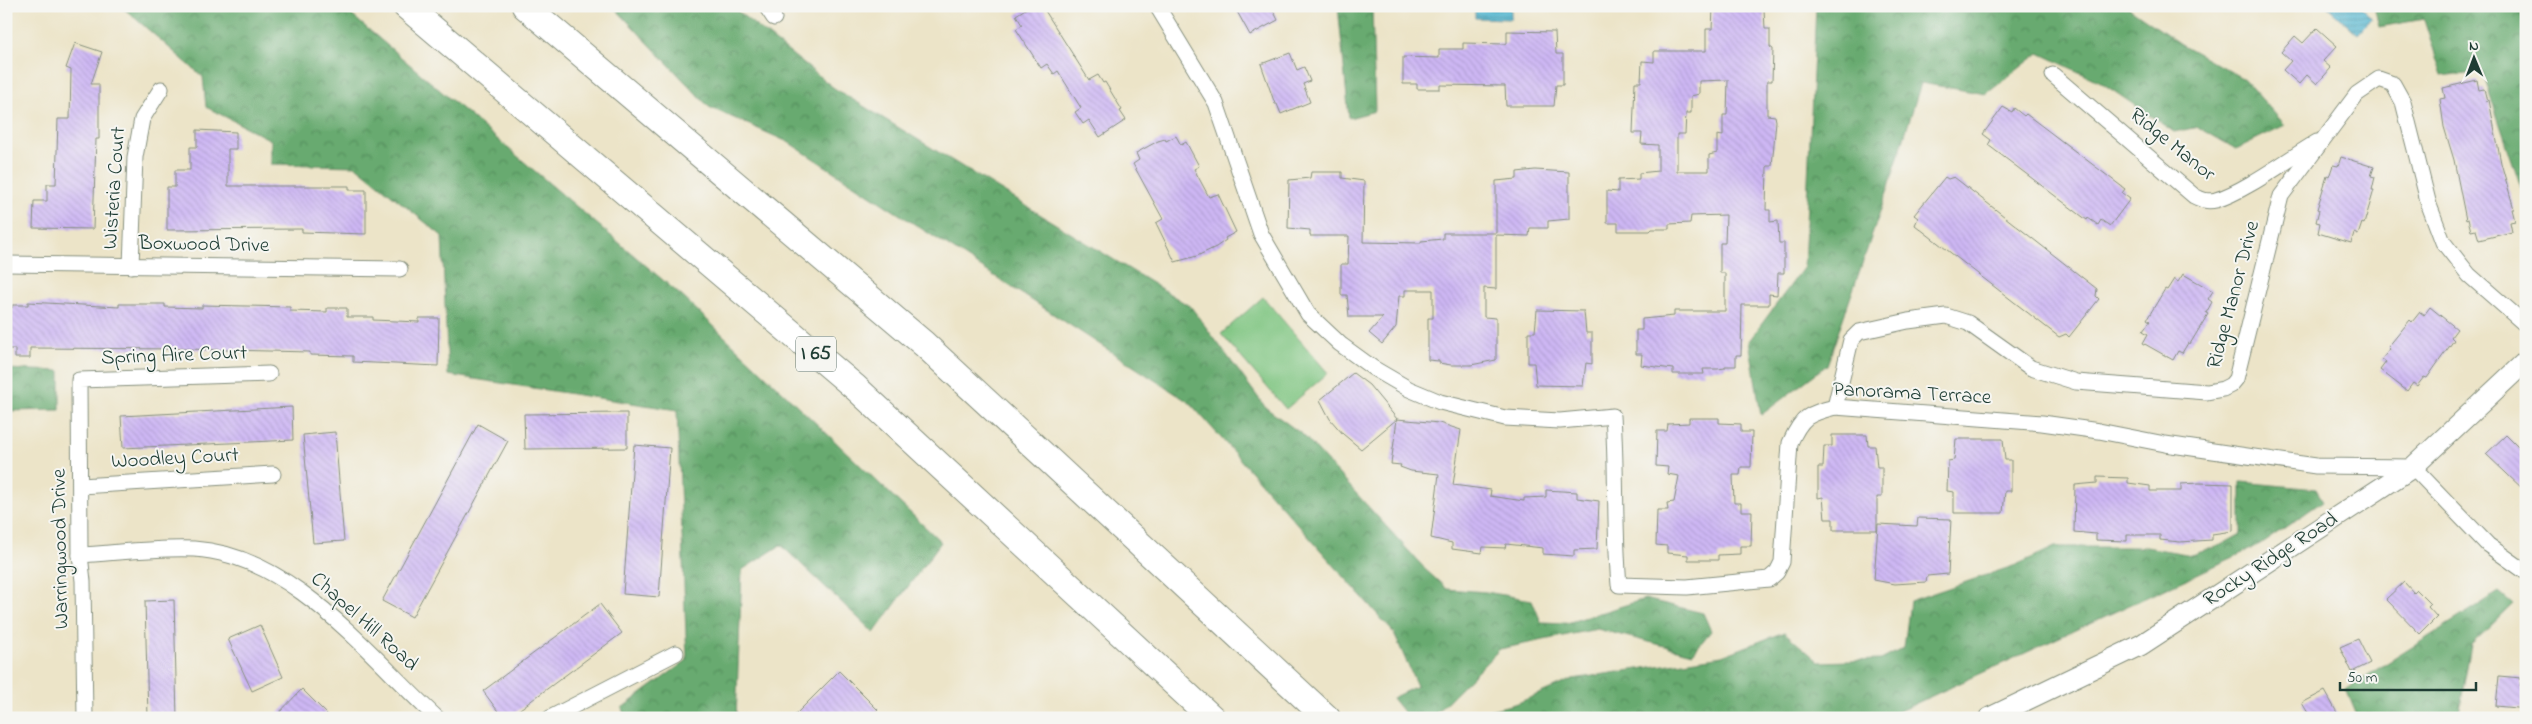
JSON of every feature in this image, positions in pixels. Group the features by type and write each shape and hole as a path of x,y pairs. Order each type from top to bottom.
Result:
{"highway":[{"name":"I 65","path":"406,6 856,388 1212,718"},
{"path":"524,6 924,344 1327,718"}],"main road":[{"name":"Rocky Ridge Road","path":"1989,718 2141,645 2413,467 2526,361"}],"street":[{"name":"Panorama Terrace","path":"1158,6 1204,80 1227,130 1261,234 1308,314 1340,344 1395,381 1440,402 1505,418 1560,421 1613,416 1617,475 1615,538 1619,585 1688,587 1769,579 1777,572 1782,562 1790,443 1796,429 1810,413 1835,407 2042,423 2099,431 2165,444 2316,466 2413,467"},
{"name":"Ridge Manor","path":"2053,75 2194,196 2204,201 2215,200 2232,193 2324,138"},
{"name":"Ridge Manor Drive","path":"1835,407 1852,340 1860,332 1908,321 1946,316 1968,323 2031,368 2076,382 2207,392 2232,385 2236,379 2281,196 2357,94 2379,79 2392,84 2403,102 2429,205 2444,242 2469,275 2526,325"},
{"name":"Wisteria Court","path":"131,266 135,157 142,119 161,89"},
{"name":"Boxwood Drive","path":"6,264 400,269"},
{"name":"Spring Aire Court","path":"79,380 270,374"},
{"name":"Warringwood Drive","path":"79,380 80,555 83,581 85,718"},
{"path":"2413,467 2488,545 2526,572"},
{"name":"Woodley Court","path":"80,486 273,474"},
{"name":"Chapel Hill Road","path":"80,555 194,549 251,561 305,593 437,718"},
{"path":"550,718 676,653"}],"green space":[{"path":"121,6 341,6 684,298 941,542 874,633 781,545 742,570 736,718 625,718 622,708 687,660 677,410 448,375 442,236 356,166 271,164 271,140 206,107 203,77"},
{"path":"613,6 731,6 834,88 1191,307 1266,408 1303,435 1427,571 1447,589 1486,592 1532,600 1541,622 1567,623 1645,599 1703,613 1711,631 1693,653 1597,629 1500,649 1431,718 1408,718 1392,698 1417,686 1394,633 1190,403 788,142 709,107"},
{"path":"1338,6 1372,6 1375,111 1349,118"},
{"path":"1816,6 2126,6 2181,44 2244,79 2285,125 2236,149 2198,127 2174,132 2102,83 2039,53 1986,94 1921,83 1889,186 1827,365 1761,415 1749,341 1804,267"},
{"path":"2374,6 2526,6 2526,202 2482,71 2442,76 2424,19 2379,27"},
{"path":"1263,297 1328,373 1286,409 1221,334"},
{"path":"6,369 60,371 60,410 6,411"},
{"path":"2241,482 2316,489 2323,501 2260,545 1884,718 1459,718 1518,703 1573,679 1722,656 1784,632 1819,662 1881,660 1904,648 1910,601 2016,565 2055,547 2146,547 2192,555 2221,545 2241,534"},
{"path":"2499,592 2513,604 2471,645 2458,718 2358,718 2346,689"}],"water":[{"path":"1475,6 1511,6 1511,19 1475,18"},
{"path":"2327,6 2359,6 2372,18 2358,34"}],"building":[{"path":"1030,6 1042,6 1089,80 1098,75 1103,83 1105,82 1126,120 1100,137 1089,120 1083,124 1075,112 1081,108 1058,71 1054,74 1047,64 1041,68 1016,29 1022,25 1016,15"},
{"path":"1234,6 1271,6 1278,20 1250,35"},
{"path":"1721,6 1752,6 1752,8 1764,9 1765,29 1770,29 1770,47 1773,49 1772,81 1767,81 1767,115 1775,116 1776,121 1772,166 1767,166 1766,210 1770,210 1770,222 1778,221 1779,243 1784,243 1784,273 1778,273 1777,295 1769,294 1769,305 1742,305 1741,355 1736,355 1736,366 1703,369 1704,374 1673,374 1673,369 1641,365 1642,354 1636,354 1636,330 1642,330 1642,319 1674,316 1674,311 1725,311 1725,273 1720,273 1720,243 1725,243 1726,215 1691,216 1690,223 1669,224 1669,229 1618,231 1618,223 1607,223 1607,191 1618,192 1618,180 1639,179 1639,173 1658,171 1658,145 1641,144 1642,133 1633,133 1635,82 1641,82 1642,61 1654,62 1654,51 1706,51 1706,29 1712,29 1713,8 1721,8","holes":["1728,80 1727,115 1723,115 1723,136 1717,135 1717,153 1709,155 1709,171 1677,171 1677,134 1685,134 1686,113 1691,113 1691,96 1699,94 1699,81"]},
{"path":"2317,28 2337,46 2323,61 2331,68 2317,84 2307,75 2299,84 2283,70 2291,61 2281,52 2295,36 2303,43"},
{"path":"1507,31 1555,32 1556,54 1563,54 1563,85 1556,85 1554,106 1506,106 1505,86 1440,85 1440,89 1417,89 1417,84 1403,84 1403,57 1439,58 1439,49 1463,49 1463,43 1505,44 1507,43"},
{"path":"75,43 102,52 91,84 99,84 99,139 96,139 93,229 33,228 34,201 47,201 47,184 56,184 58,119 70,119 71,70 66,68"},
{"path":"1290,53 1297,70 1304,67 1310,81 1303,84 1310,102 1281,114 1277,104 1275,104 1261,64"},
{"path":"2477,80 2479,90 2484,89 2487,101 2489,100 2501,163 2514,209 2512,209 2515,221 2510,222 2512,232 2479,240 2476,230 2471,231 2468,219 2466,220 2454,160 2444,127 2440,99 2445,98 2443,88"},
{"path":"2003,107 2012,112 2014,108 2024,116 2026,114 2125,189 2122,193 2130,199 2110,226 2101,220 2098,225 2088,218 2087,220 1988,145 1991,140 1983,134"},
{"path":"197,130 236,132 236,149 228,149 228,186 349,186 349,190 366,190 366,234 302,232 302,229 167,230 167,187 175,187 175,170 190,170 190,147 197,147"},
{"path":"1176,136 1181,145 1186,142 1199,166 1194,169 1209,197 1218,194 1236,232 1225,238 1226,240 1216,247 1197,256 1175,262 1156,223 1163,219 1133,164 1139,160 1136,153 1158,141 1165,139 1166,141"},
{"path":"2341,157 2374,167 2371,176 2375,177 2372,190 2374,190 2364,224 2362,223 2358,235 2354,233 2351,243 2318,233 2320,223 2316,222 2319,210 2317,209 2327,176 2329,177 2333,165 2338,166"},
{"path":"1535,170 1569,172 1569,219 1548,221 1548,228 1530,228 1529,236 1496,235 1496,289 1484,288 1484,317 1496,318 1496,360 1471,365 1451,365 1428,360 1428,318 1433,318 1433,290 1405,290 1405,296 1399,296 1396,327 1382,344 1369,333 1383,317 1349,317 1347,295 1341,295 1341,264 1348,264 1349,236 1310,236 1310,230 1288,228 1289,180 1310,178 1311,172 1342,172 1342,178 1364,181 1363,242 1421,243 1421,241 1443,239 1443,233 1496,233 1496,181 1517,179 1517,172"},
{"path":"1945,177 1948,179 1954,177 2097,289 2096,296 2099,299 2069,337 2066,334 2059,337 1915,225 1918,218 1914,215"},
{"path":"2183,274 2213,291 2208,299 2212,302 2206,313 2208,314 2190,344 2188,343 2182,353 2178,351 2173,360 2143,343 2148,334 2143,331 2150,321 2147,319 2165,289 2167,290 2174,279 2178,282"},
{"path":"28,302 119,307 119,304 165,304 165,307 202,308 202,305 290,307 290,311 327,312 327,308 347,308 347,317 373,317 373,320 419,322 419,318 439,318 438,366 353,362 353,356 310,355 310,352 185,349 30,348 30,358 15,358 15,349 6,349 6,308 12,308 12,305 28,305"},
{"path":"2430,307 2457,329 2451,337 2454,340 2427,378 2424,377 2417,386 2413,383 2407,391 2380,370 2386,362 2382,359 2390,349 2388,347 2410,320 2412,322 2420,312 2424,315"},
{"path":"1537,310 1584,311 1586,333 1592,333 1592,364 1586,363 1583,386 1536,385 1534,363 1528,363 1528,332 1535,332"},
{"path":"1353,373 1369,385 1397,419 1361,449 1343,434 1330,419 1320,400"},
{"path":"292,407 293,440 123,448 121,416"},
{"path":"627,413 627,448 525,449 524,414"},
{"path":"1689,418 1719,418 1719,423 1741,424 1741,432 1752,432 1751,467 1741,467 1740,475 1733,475 1734,503 1741,503 1741,511 1752,511 1751,546 1740,546 1740,554 1718,555 1718,560 1688,560 1688,555 1667,553 1667,546 1656,545 1657,510 1668,510 1667,503 1674,502 1679,476 1667,474 1668,467 1656,466 1657,431 1667,431 1668,424 1689,423"},
{"path":"1397,419 1439,423 1461,430 1453,485 1491,490 1490,496 1524,501 1524,498 1546,497 1546,490 1577,492 1577,498 1599,501 1597,549 1574,550 1574,556 1543,554 1543,548 1506,544 1505,548 1483,547 1482,553 1452,549 1452,543 1431,538 1439,474 1411,471 1400,467 1401,465 1391,464"},
{"path":"478,424 508,441 412,617 382,601"},
{"path":"335,432 344,541 313,543 303,435"},
{"path":"1832,435 1867,435 1868,446 1875,446 1877,467 1882,467 1882,497 1877,497 1877,530 1833,530 1833,519 1825,519 1823,497 1818,498 1818,467 1823,467 1824,446 1832,446"},
{"path":"2506,435 2526,455 2526,492 2486,454"},
{"path":"1956,439 2003,439 2005,460 2011,460 2011,491 2005,491 2003,513 1954,513 1954,492 1947,491 1948,461 1954,460"},
{"path":"634,445 670,448 659,597 623,594"},
{"path":"2097,477 2128,478 2128,483 2150,486 2150,491 2181,491 2181,484 2233,484 2233,531 2212,534 2212,540 2180,542 2160,540 2160,535 2127,535 2127,541 2096,540 2096,534 2074,532 2075,485 2097,483"},
{"path":"1918,518 1951,519 1948,574 1927,576 1926,582 1895,584 1874,580 1878,524 1917,526"},
{"path":"2404,582 2414,593 2417,590 2431,604 2428,607 2437,617 2420,634 2386,599"},
{"path":"174,600 177,718 148,718 145,601"},
{"path":"600,604 622,633 508,718 503,718 483,691"},
{"path":"260,625 283,677 252,691 228,639"},
{"path":"2358,639 2370,663 2352,672 2340,647"},
{"path":"839,671 878,710 870,718 792,718"},
{"path":"2499,676 2521,678 2520,686 2526,686 2526,709 2496,706"},
{"path":"302,689 331,718 274,718"},
{"path":"2325,691 2340,718 2311,718 2302,703"}]}
